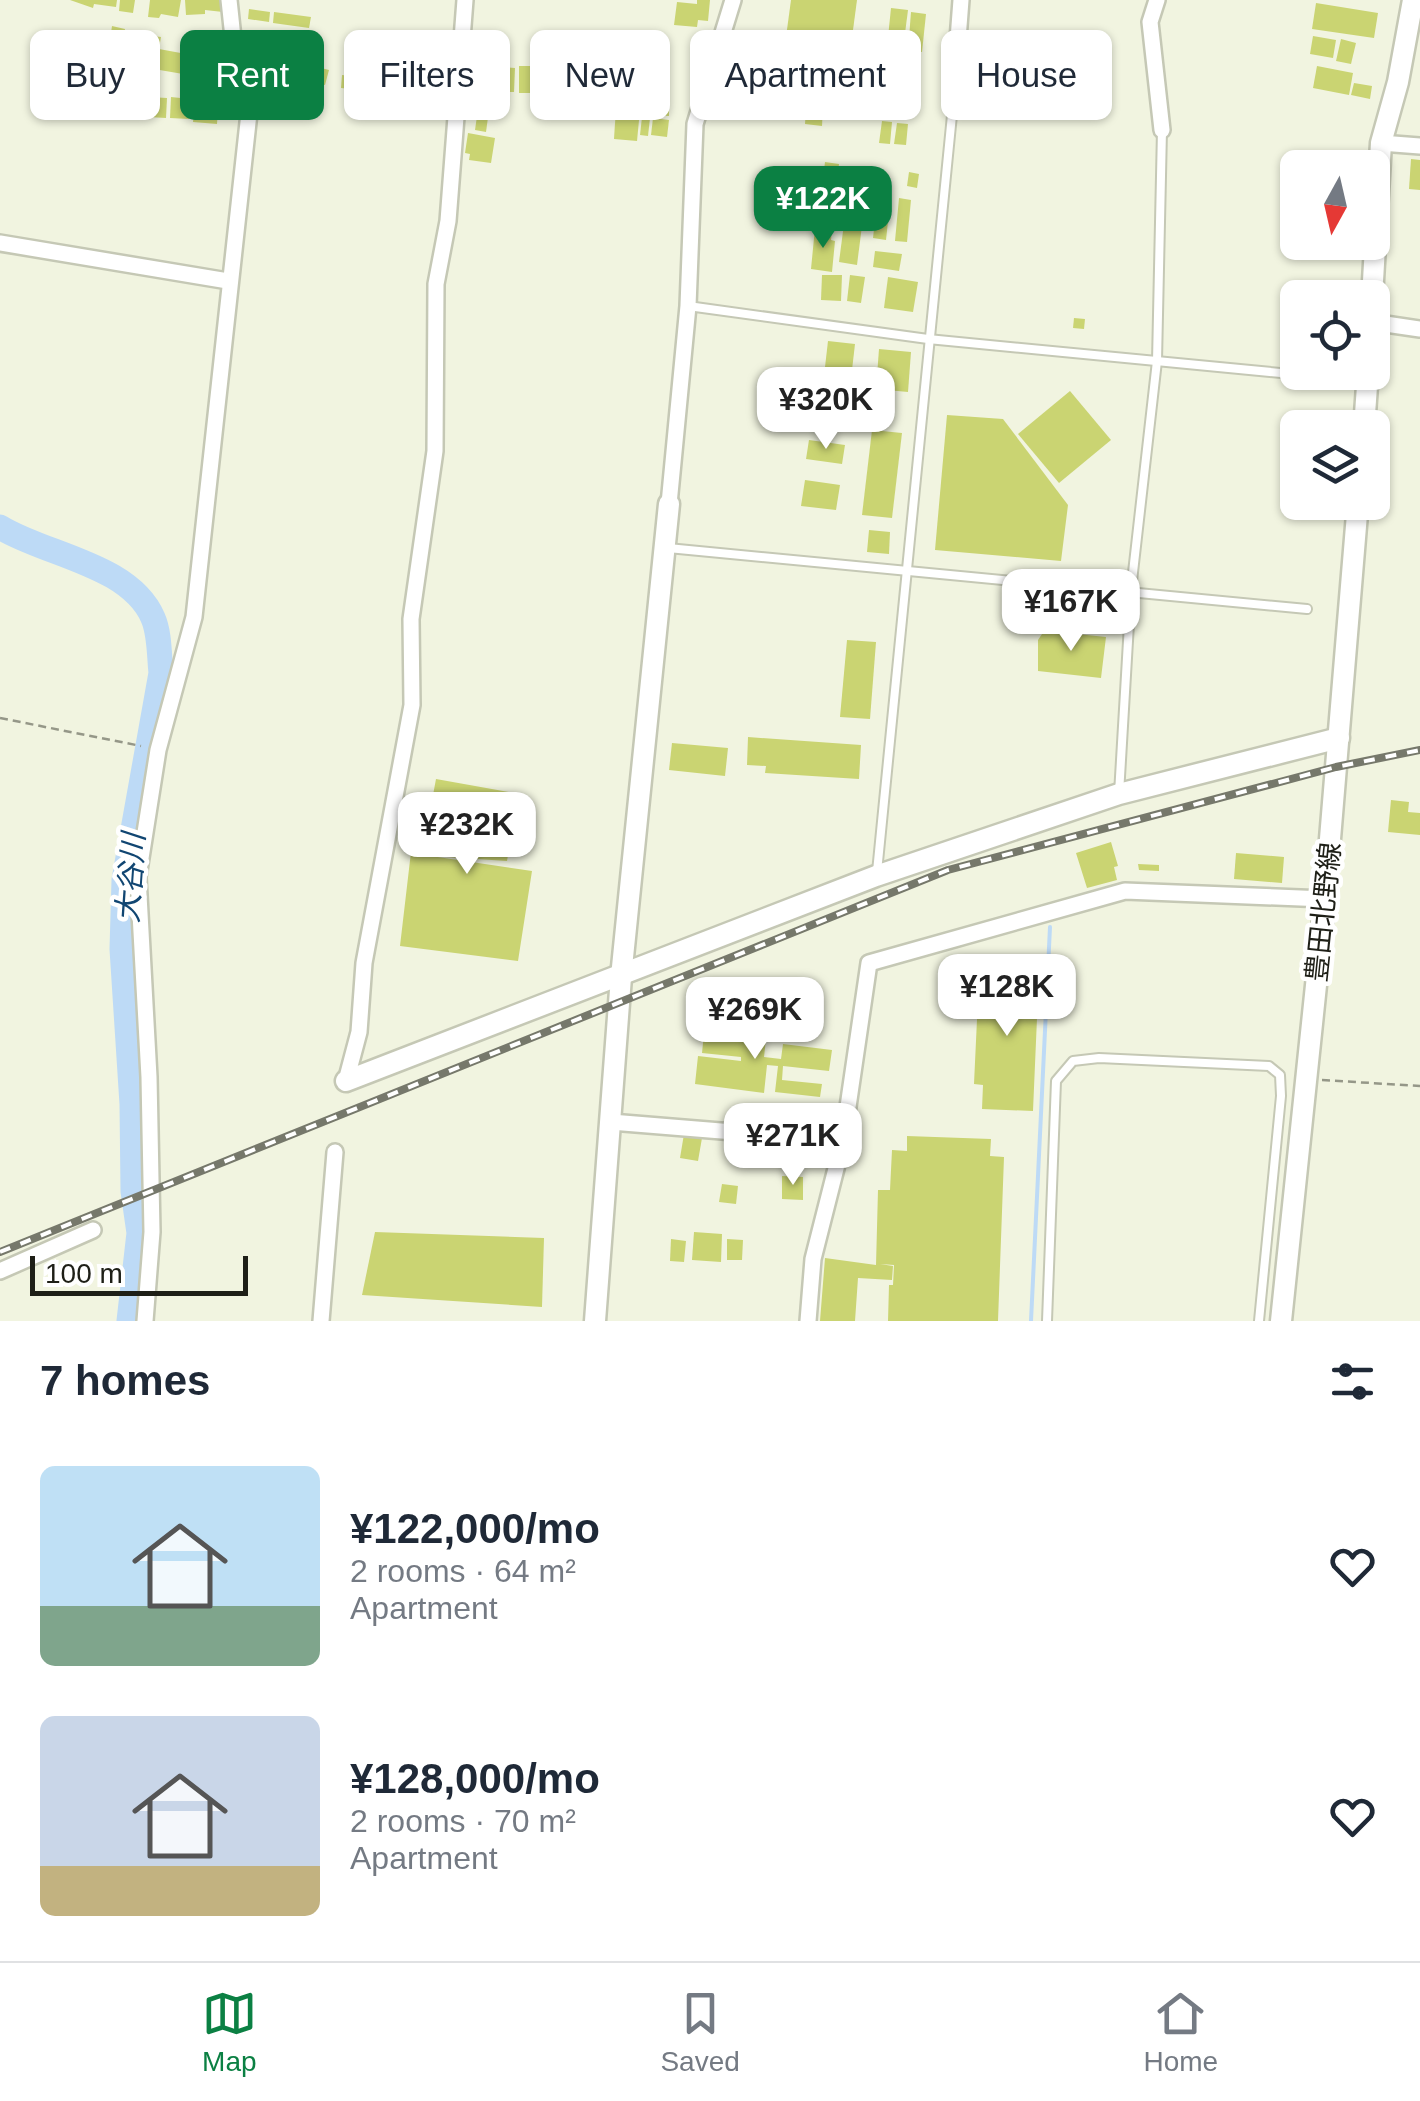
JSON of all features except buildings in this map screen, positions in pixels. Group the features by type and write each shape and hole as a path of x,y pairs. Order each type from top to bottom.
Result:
{"street":[{"path":"145,1321 152,1232 149,1076 138,877 158,750 194,616 250,104 234,46 229,0"},
{"path":"346,1082 359,1032 364,963 412,705 411,619 435,450 436,284 448,221 465,0"},
{"path":"594,1321 621,977 688,306 696,124 733,0"},
{"path":"959,30 961,0"},
{"path":"1157,0 1150,22 1162,130"},
{"path":"1373,280 1381,143 1398,82 1413,0"},
{"path":"1381,143 1420,146"},
{"path":"0,242 228,280"},
{"path":"1390,325 1420,329"},
{"name":"豊田北野線","path":"1281,1321 1325,899 1357,520"},
{"path":"346,1082 876,876 1120,794 1339,738"},
{"path":"808,1321 812,1259 843,1141 869,963 1125,891 1325,899"},
{"path":"611,1122 843,1141"},
{"path":"320,1321 334,1152"},
{"path":"0,1271 92,1230"}],"lane":[{"path":"876,876 951,120"},
{"path":"1120,794 1131,590 1158,361 1162,130"},
{"path":"688,306 928,339 1280,370"},
{"path":"664,548 1307,609"},
{"path":"1047,1321 1056,1082 1073,1061 1100,1058 1269,1066 1280,1075 1258,1321"}],"path":[{"path":"0,718 152,748"},
{"path":"1304,1079 1420,1086"}],"waterway":[{"name":"大谷川","path":"0,527 126,585 153,618 158,638 161,673 124,880 122,949 133,1191 139,1233 129,1321"},
{"path":"1031,1321 1050,927"}],"railway":[{"path":"0,1252 948,870 1336,767 1420,750"}]}
